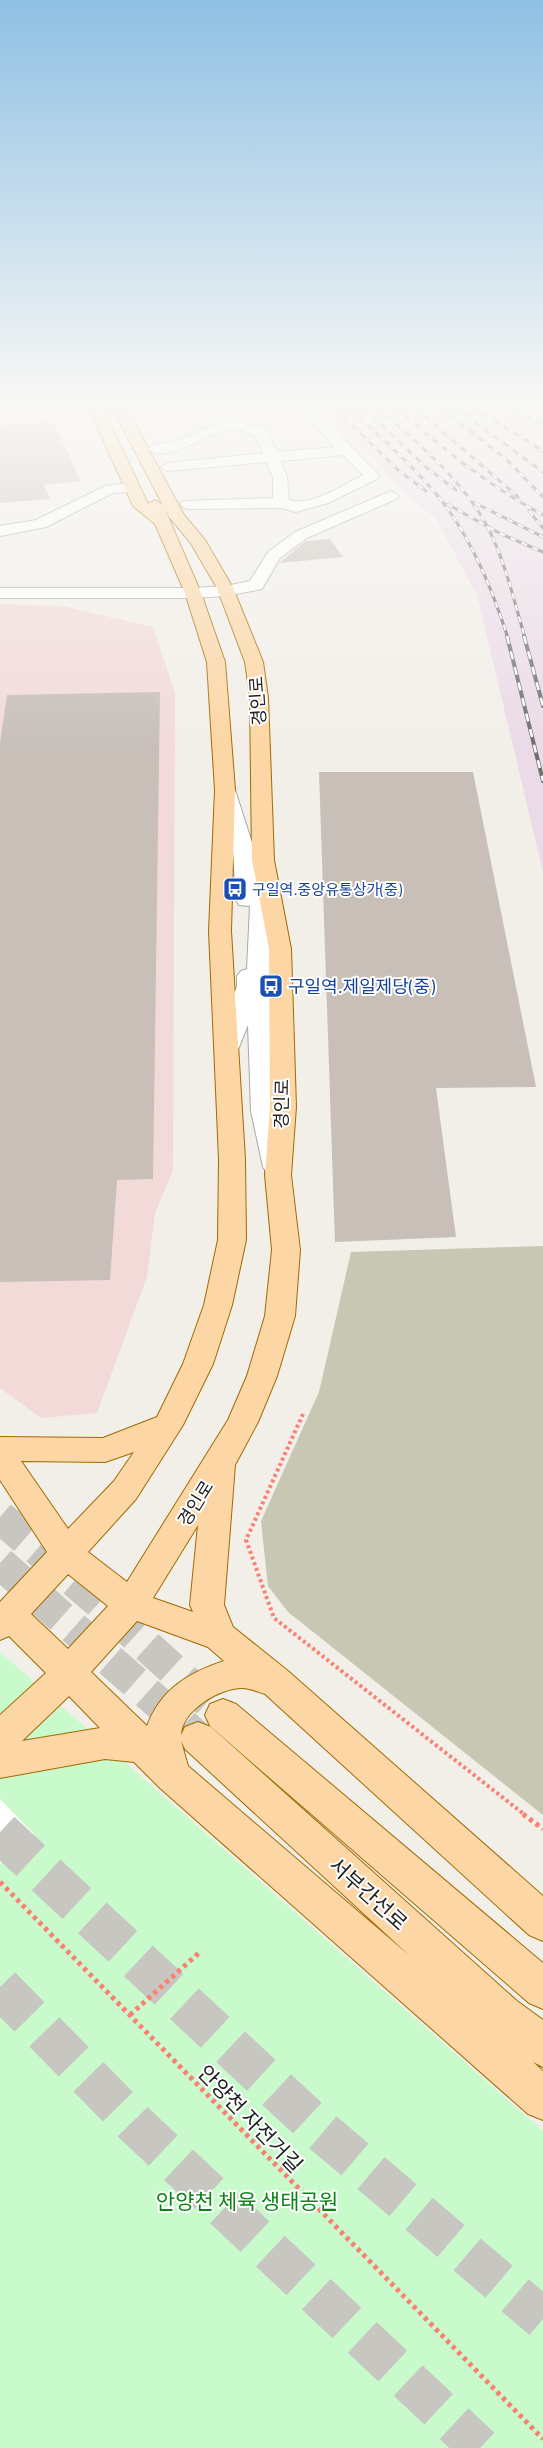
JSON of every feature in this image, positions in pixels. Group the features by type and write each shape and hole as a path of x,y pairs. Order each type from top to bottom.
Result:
{"main road":[{"path":"158,518 164,523"},
{"path":"162,518 193,593 216,662 225,790"},
{"name":"경인로","path":"178,518 197,540 226,592 254,662 259,697 263,860"},
{"path":"193,518 197,540"},
{"path":"228,1047 232,1159 232,1240 218,1305 198,1364 168,1425 126,1490 5,1620 69,1673 173,1776 543,2099"},
{"name":"경인로","path":"0,1738 69,1673 131,1604 220,1463 243,1422 262,1376 280,1316 286,1250 278,1175"},
{"path":"0,1450 105,1450 168,1425"},
{"path":"0,1455 66,1554 131,1604 220,1637 276,1682 543,1922"},
{"path":"220,1463 207,1605 220,1637"},
{"path":"173,1776 162,1744 167,1717 186,1695 212,1679 242,1673 276,1682"},
{"name":"서부간선로","path":"543,1989 210,1726 503,2015 543,2046"},
{"path":"0,1761 105,1743 143,1746"},
{"path":"498,1883 543,1905"}],"street":[{"path":"0,531 40,524 52,518"},
{"path":"0,593 226,592 256,585 274,555 301,535 340,518"},
{"path":"225,790 244,852 249,986 228,1047"},
{"path":"263,860 258,976 264,1111 278,1175"}],"path":[{"path":"303,1414 246,1540 274,1618 543,1829"},
{"name":"안양천 자전거길","path":"0,1882 543,2439"},
{"path":"130,2015 201,1951"}],"shaded area":[{"path":"543,518 543,872 477,595 436,519"},
{"path":"0,604 63,606 153,627 175,693 173,1170 155,1213 147,1277 97,1413 41,1418 0,1388"},
{"path":"543,1246 543,1815 288,1612 268,1586 261,1521 319,1392 351,1252"}],"green space":[{"name":"안양천 체육 생태공원","path":"0,1652 543,2131 543,2448 0,2448"}],"pier":[{"path":"0,1799 34,1834 0,1864"}],"building":[{"path":"330,539 343,557 279,563 306,541"},
{"path":"160,692 153,1179 117,1180 110,1280 0,1282 0,743 7,695"},
{"path":"319,772 473,772 536,1087 436,1088 456,1237 335,1242"}],"tunnel":[{"path":"0,1517 93,1597 223,1715"},
{"path":"0,1563 198,1738"},
{"path":"0,1832 319,2129 543,2319"},
{"path":"0,1987 134,2123 480,2448"}],"railway":[{"path":"454,518 481,566 508,638"},
{"path":"473,518 487,526"},
{"path":"482,518 487,526"},
{"path":"505,518 543,537"},
{"path":"535,518 543,528"},
{"path":"487,526 543,552"},
{"path":"487,526 509,581 525,638"},
{"path":"507,636 543,781"},
{"path":"524,636 543,706"}],"place":[{"name":"구일역.중앙유통상가(중)","path":"235,889"},
{"name":"구일역.제일제당(중)","path":"271,986"}]}
